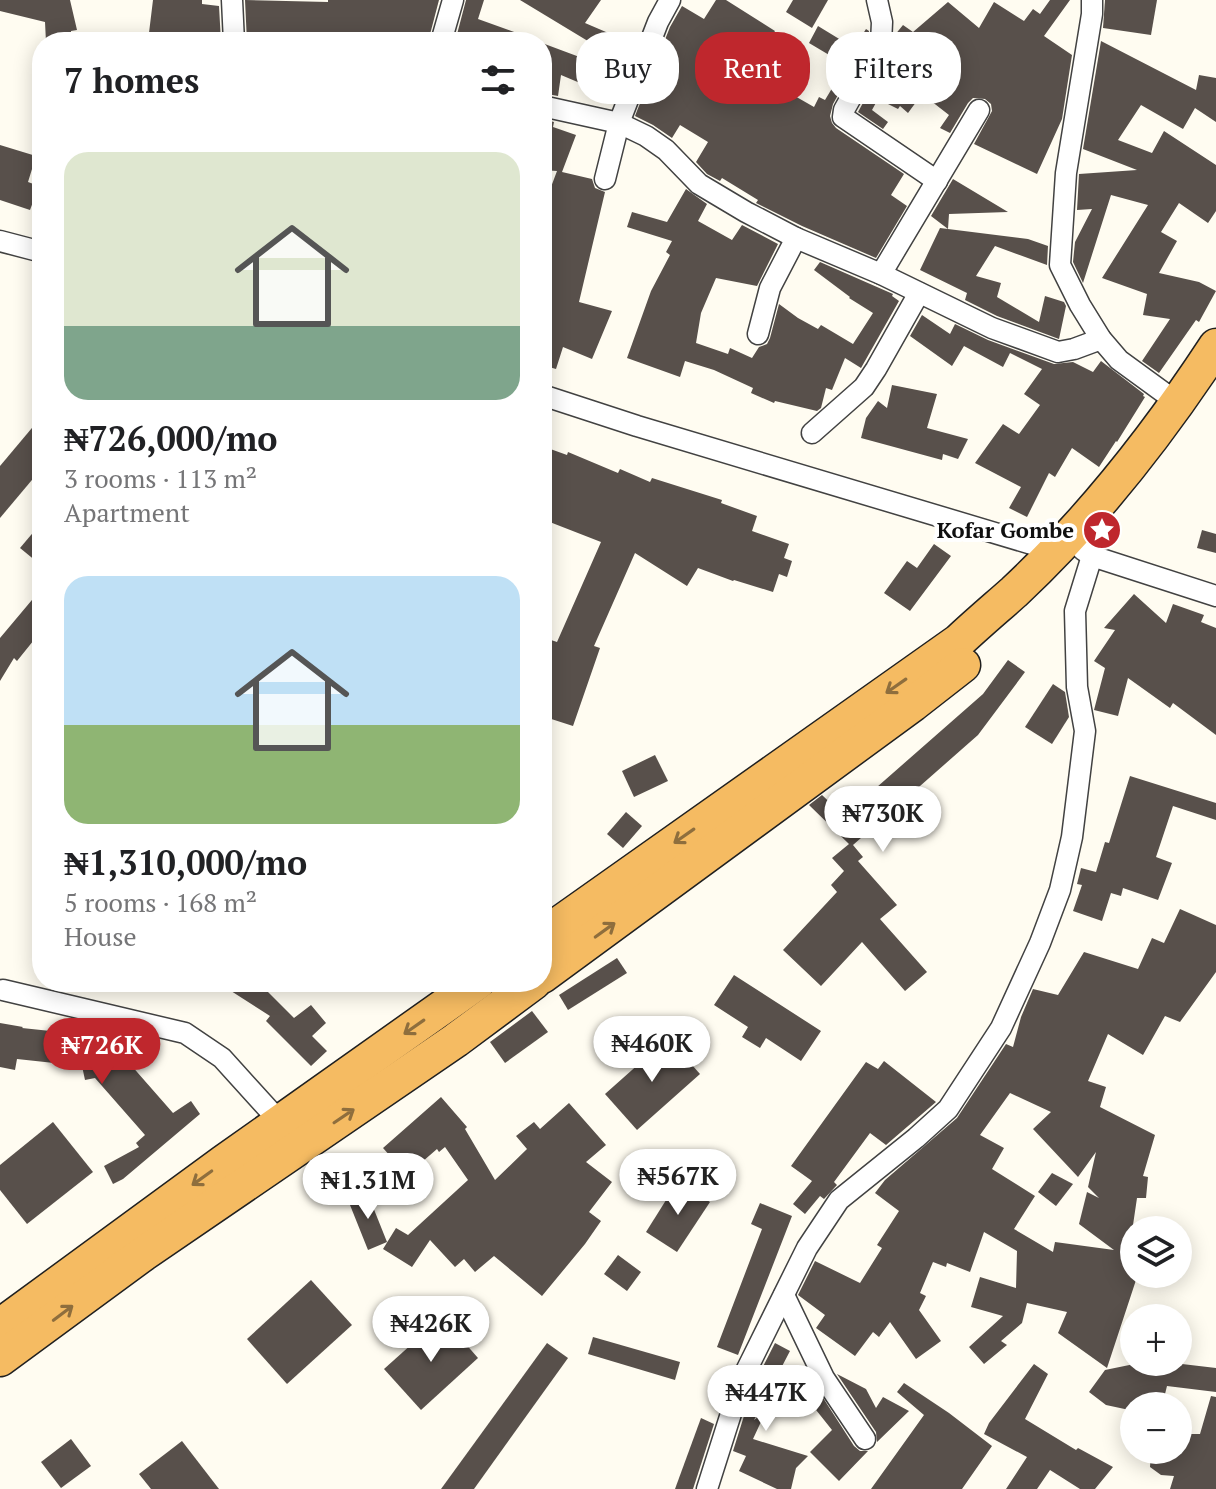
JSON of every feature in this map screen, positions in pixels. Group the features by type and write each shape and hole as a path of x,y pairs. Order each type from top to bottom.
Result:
{"highway":[{"path":"552,929 959,641 1015,590 1077,552 1123,473 1178,403 1216,346"},
{"path":"552,969 964,664 1046,590 1155,466 1216,384"},
{"path":"0,1326 464,992"},
{"path":"0,1359 143,1254 456,1040 521,992"}],"street":[{"path":"232,0 234,32"},
{"path":"444,32 453,0"},
{"path":"605,179 619,123 658,22 670,0"},
{"path":"877,0 882,22 881,44 843,117 937,181"},
{"path":"1092,0 1066,173 1060,265 1101,339 1119,360 1178,403"},
{"path":"552,108 619,123 646,136 666,150 699,184 746,212 992,328 1058,352 1101,339"},
{"path":"881,274 979,110"},
{"path":"758,334 770,288 796,238"},
{"path":"0,241 32,249"},
{"path":"812,433 864,387 919,293"},
{"path":"552,398 637,426 1077,552 1216,596"},
{"path":"707,1489 742,1379 807,1248 839,1200 948,1109 1001,1028 1040,943 1060,890 1072,837 1085,731 1077,687 1077,552"},
{"path":"3,990 185,1033 222,1058 280,1122"},
{"path":"784,1295 824,1378 865,1439"}],"building":[{"path":"0,0 70,0 77,30 46,32 45,22 0,11"},
{"path":"153,0 202,0 202,4 219,6 220,32 149,32"},
{"path":"245,0 439,0 431,32 247,32"},
{"path":"466,0 484,0 478,19 514,32 458,32"},
{"path":"520,0 601,0 585,23 606,32 576,34"},
{"path":"716,0 726,0 775,31 695,32 695,104 809,104 814,107 819,97 826,98 826,104 833,104 830,116 836,128 904,174 891,195 907,206 876,258 802,226 756,203 758,200 722,178 720,181 707,174 696,162 708,142 680,125 672,138 635,116 640,104 679,104 679,32 668,32 682,6 704,19"},
{"path":"793,0 828,0 812,28 786,12"},
{"path":"1050,0 1070,0 1044,36 1072,55 1062,119 1037,174 974,144 992,111 991,104 985,99 973,98 950,133 940,128 949,115 935,104 961,104 961,32 913,32 948,2 979,28 994,2 1024,21 1033,9 1040,14"},
{"path":"1105,0 1157,0 1151,35 1103,28"},
{"path":"903,25 913,32 897,32"},
{"path":"818,26 828,32 826,53 810,44"},
{"path":"1101,41 1196,90 1199,75 1216,78 1216,122 1195,108 1183,129 1141,105 1118,140 1152,153 1164,131 1216,165 1216,211 1208,223 1179,203 1161,232 1177,241 1159,273 1199,282 1216,291 1199,322 1196,320 1159,373 1142,361 1170,319 1143,315 1147,294 1102,278 1148,205 1111,195 1083,283 1073,262 1075,242 1092,209 1077,210 1079,174 1137,170 1083,149"},
{"path":"552,47 576,56 576,81 561,75 558,96 552,95"},
{"path":"862,104 875,104 872,110 888,122 883,129 858,112"},
{"path":"888,104 915,104 908,113 900,106 898,109"},
{"path":"552,122 553,127 576,135 562,172 592,179 595,188 605,192 579,302 612,311 592,359 563,347 556,369 552,368 552,184 557,171 552,171"},
{"path":"0,145 32,155 28,182 32,183 30,210 0,200"},
{"path":"953,179 1008,212 949,214 948,229 931,216"},
{"path":"686,189 707,204 698,221 732,240 742,225 778,244 757,286 716,278 701,313 696,343 728,354 730,348 752,358 770,338 779,304 818,329 821,325 853,344 873,313 814,270 820,262 893,294 899,301 861,368 845,358 832,390 826,388 821,408 817,411 774,403 751,393 753,388 685,361 680,377 627,358 651,291 670,255 666,252 672,241 627,227 632,212 667,222"},
{"path":"940,228 1028,239 1048,246 1047,265 995,246 976,276 1001,283 997,297 1039,322 1045,296 1064,302 1066,306 1059,339 997,316 965,300 967,293 920,270"},
{"path":"922,315 950,334 955,324 988,340 1054,364 1073,362 1093,372 1101,361 1145,397 1099,467 1072,448 1055,477 1049,473 1027,517 1009,508 1021,487 975,463 1003,424 1019,434 1040,405 1024,394 1042,369 1010,353 1003,367 964,346 952,366 910,336"},
{"path":"892,385 937,394 927,428 968,439 958,459 943,454 942,460 861,438 866,418 878,401 887,408"},
{"path":"32,428 32,480 0,518 0,466"},
{"path":"552,450 567,455 568,452 618,473 620,469 650,482 652,478 722,500 721,503 757,516 752,531 789,544 784,558 792,561 787,577 779,574 773,592 698,568 687,586 635,553 594,646 600,648 573,726 552,719 552,640 557,642 601,542 552,523"},
{"path":"1202,530 1216,534 1216,553 1197,548"},
{"path":"32,534 32,558 20,548"},
{"path":"934,544 951,556 910,611 884,593 907,561 917,568"},
{"path":"1134,594 1166,623 1173,604 1204,615 1201,622 1216,628 1216,735 1173,703 1170,708 1128,678 1118,716 1094,710 1105,668 1094,661 1115,630 1104,628"},
{"path":"32,600 32,642 17,661 14,658 0,681 0,638"},
{"path":"1008,660 1025,672 978,735 853,845 863,857 858,861 897,905 880,919 927,972 905,991 862,942 821,986 783,950 837,892 831,885 844,871 832,858 849,844 809,805 822,795 844,816 983,694"},
{"path":"1053,684 1065,692 1069,717 1052,744 1025,727"},
{"path":"655,755 668,781 634,797 622,771"},
{"path":"1130,776 1216,803 1216,820 1173,806 1156,857 1172,863 1158,900 1123,888 1121,896 1111,893 1102,921 1073,911 1082,885 1077,884 1081,868 1096,872 1105,842 1109,843"},
{"path":"626,812 642,826 623,848 607,834"},
{"path":"1180,909 1216,925 1216,972 1180,1022 1165,1016 1143,1055 1108,1034 1088,1081 1106,1087 1100,1107 1155,1135 1143,1176 1148,1177 1146,1198 1137,1198 1134,1216 1120,1216 1120,1288 1133,1288 1128,1304 1120,1304 1120,1329 1107,1368 1058,1333 1067,1312 1027,1303 1022,1323 1001,1341 1007,1345 984,1364 969,1347 1003,1316 971,1307 980,1277 1016,1288 1017,1251 984,1232 970,1272 947,1263 946,1267 933,1262 920,1293 926,1296 919,1310 941,1341 916,1359 890,1322 879,1337 873,1332 855,1356 816,1328 825,1315 798,1295 815,1261 860,1283 882,1248 877,1245 899,1211 875,1193 885,1180 957,1118 1006,1044 1013,1047 1033,989 1058,995 1084,952 1138,969 1152,938 1164,943","holes":["1010,1093 1051,1112 1033,1129 1078,1177 1096,1152 1088,1187 1099,1198 1087,1192 1079,1224 1114,1250 1055,1242 1053,1252 1014,1229 1035,1196 992,1169 1004,1148 980,1135"]},
{"path":"617,958 627,973 568,1010 559,995"},
{"path":"734,975 821,1031 801,1061 766,1038 760,1048 742,1037 748,1027 714,1005"},
{"path":"233,992 268,992 294,1018 311,1005 326,1023 312,1036 327,1051 311,1066 266,1021 270,1016"},
{"path":"532,1011 548,1032 505,1063 490,1042"},
{"path":"0,1023 22,1028 92,1033 93,1041 107,1038 112,1058 123,1056 173,1113 191,1101 200,1114 113,1184 104,1166 139,1147 136,1143 145,1135 95,1078 85,1080 82,1066 17,1059 15,1070 0,1067"},
{"path":"668,1038 700,1074 637,1130 605,1094"},
{"path":"884,1061 936,1102 886,1145 870,1133 834,1182 837,1185 824,1199 820,1196 805,1214 793,1204 812,1181 791,1166 866,1062 878,1069"},
{"path":"441,1097 467,1127 465,1129 495,1180 527,1149 516,1136 534,1122 540,1129 569,1103 606,1145 586,1162 612,1182 589,1212 601,1221 542,1296 494,1256 475,1272 464,1259 455,1267 430,1240 412,1267 383,1249 396,1228 408,1235 468,1180 445,1147 439,1152 437,1149 407,1175 383,1148"},
{"path":"53,1122 93,1172 27,1224 0,1190 0,1165"},
{"path":"1052,1173 1073,1184 1056,1206 1038,1192"},
{"path":"678,1181 710,1202 677,1252 646,1232"},
{"path":"367,1192 387,1242 368,1250 348,1200"},
{"path":"760,1203 792,1216 738,1355 717,1347 762,1229 751,1224"},
{"path":"618,1255 641,1272 627,1291 604,1274"},
{"path":"311,1280 352,1325 287,1384 247,1339"},
{"path":"442,1317 478,1358 421,1410 384,1369"},
{"path":"593,1337 680,1362 675,1380 588,1354"},
{"path":"547,1343 568,1358 474,1489 441,1489"},
{"path":"775,1343 790,1351 754,1420 766,1411 753,1439 808,1456 796,1468 791,1489 777,1489 739,1471 746,1456 733,1451 754,1384"},
{"path":"1034,1364 1048,1374 1025,1419 1076,1450 1078,1448 1113,1467 1095,1489 1080,1489 1050,1470 1037,1489 1006,1489 1027,1457 984,1434"},
{"path":"1192,1365 1216,1368 1216,1392 1167,1386 1166,1392 1120,1392 1120,1408 1106,1405 1089,1392 1105,1370 1120,1367 1120,1376 1192,1376"},
{"path":"837,1374 866,1389 876,1408 883,1397 909,1411 877,1442 876,1432"},
{"path":"809,1376 854,1446 860,1451 868,1451 839,1481 810,1452 832,1430 797,1386"},
{"path":"904,1383 992,1446 962,1489 871,1489 924,1415 897,1392"},
{"path":"1211,1396 1216,1397 1216,1489 1170,1489 1174,1476 1161,1475 1150,1464 1192,1464 1192,1434 1200,1434"},
{"path":"701,1418 714,1424 693,1489 675,1489"},
{"path":"71,1439 91,1466 61,1488 41,1462"},
{"path":"182,1441 219,1489 151,1489 139,1474"}],"place":[{"name":"Kofar Gombe","path":"1102,530"}]}
